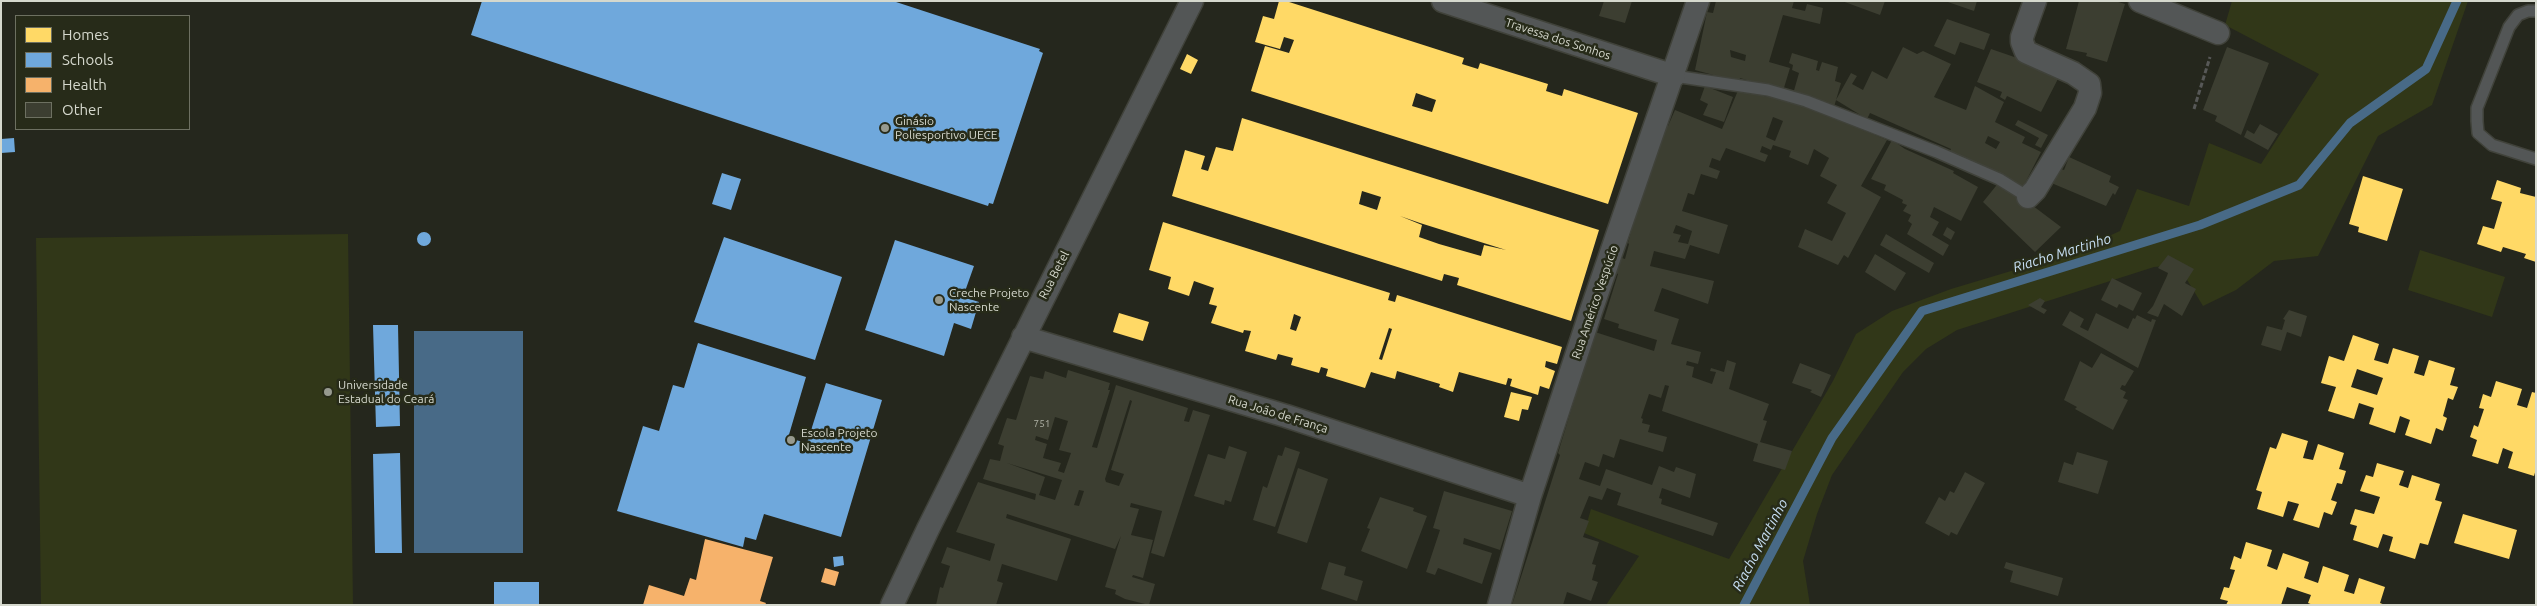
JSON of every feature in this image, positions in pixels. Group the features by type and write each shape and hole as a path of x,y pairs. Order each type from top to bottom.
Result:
{"street":[{"name":"Rua Betel","path":"892,605 1023,337 1192,1"},
{"name":"Travessa dos Sonhos","path":"1443,1 1674,76"},
{"name":"Rua Américo Vespúcio","path":"1499,605 1530,496 1591,311 1674,76 1698,1"},
{"path":"2028,197 2085,108 2090,93 2089,84 2073,74 2026,52 2022,37 2035,1"},
{"path":"2140,1 2218,33"},
{"name":"Rua João de França","path":"1023,337 1286,416 1530,496"}],"lane":[{"path":"2536,11 2528,11 2518,15 2508,27 2478,108 2477,120 2478,133 2492,145 2536,159"},
{"path":"1674,76 1768,90 1806,101 1937,152 1999,179 2028,197"}],"green space":[{"path":"2232,1 2468,1 2432,105 2378,136 2318,256 2274,261 2236,290 2203,306 2178,265 2154,267 1957,330 1926,349 1903,372 1832,475 1817,514 1803,561 1810,605 1606,605 1639,556 1584,533 1591,509 1729,559 1833,381 1856,334 1892,311 1951,289 2071,253 2120,231 2137,189 2189,206 2209,143 2261,164 2319,74 2225,25"},
{"path":"348,234 353,605 41,605 36,238"},
{"path":"2420,250 2505,277 2492,317 2408,290"}],"water":[{"path":"414,331 523,331 523,553 414,553"}],"building: Homes":[{"path":"1279,1 1286,1 1464,58 1462,64 1478,69 1480,63 1548,84 1546,91 1562,96 1564,89 1638,113 1608,204 1251,91 1265,46 1289,53 1294,40 1284,37 1280,49 1255,42 1263,16 1274,19","holes":["1416,93 1436,100 1432,112 1412,106"]},
{"path":"1187,54 1198,60 1191,74 1180,69"},
{"path":"1242,118 1599,230 1571,321 1457,285 1459,278 1444,274 1442,281 1172,196 1185,150 1205,156 1201,169 1208,171 1216,147 1233,151","holes":["1362,191 1381,197 1377,210 1359,204","1400,216 1420,223 1506,250 1484,245 1481,256 1439,244 1419,237 1422,225"]},
{"path":"2363,176 2403,189 2387,241 2358,232 2359,227 2349,224"},
{"path":"2497,180 2521,188 2520,193 2536,197 2536,262 2524,258 2526,254 2503,247 2501,252 2477,244 2483,226 2494,229 2502,202 2491,199"},
{"path":"1163,222 1390,293 1388,300 1395,302 1397,295 1562,347 1557,364 1546,361 1545,367 1555,371 1549,389 1540,386 1538,395 1510,386 1512,379 1508,378 1506,385 1459,372 1453,392 1439,387 1440,384 1397,371 1395,379 1371,372 1365,388 1326,376 1328,369 1321,367 1319,373 1291,365 1293,358 1278,354 1276,360 1245,351 1251,331 1244,330 1243,333 1211,323 1217,306 1209,304 1214,288 1194,281 1189,296 1168,289 1171,277 1149,270","holes":["1294,314 1301,317 1296,331 1290,329","1389,328 1392,329 1382,360 1379,359"]},
{"path":"1119,313 1149,322 1143,341 1113,332"},
{"path":"2353,335 2379,344 2374,360 2388,364 2393,348 2419,356 2414,373 2424,376 2429,360 2455,368 2450,385 2458,387 2453,400 2448,398 2443,416 2447,418 2443,431 2436,428 2431,444 2405,435 2410,420 2400,416 2395,433 2369,424 2374,408 2359,403 2354,419 2328,411 2336,387 2321,383 2329,356 2344,361","holes":["2357,369 2383,378 2377,395 2351,387"]},
{"path":"2496,381 2522,389 2517,405 2527,408 2532,392 2536,393 2536,469 2534,476 2508,468 2513,452 2503,448 2498,464 2472,456 2477,440 2470,437 2474,425 2478,427 2484,409 2479,408 2483,394 2491,397"},
{"path":"1511,392 1532,397 1528,410 1522,409 1519,421 1504,417"},
{"path":"2282,433 2308,441 2303,458 2313,460 2318,444 2344,453 2339,469 2346,471 2342,484 2337,483 2331,500 2337,502 2332,515 2324,512 2319,528 2293,520 2299,504 2288,501 2283,517 2257,509 2262,492 2256,490 2270,447 2276,449"},
{"path":"2377,463 2404,471 2399,485 2408,488 2412,475 2440,484 2435,500 2442,502 2428,545 2420,543 2415,559 2389,551 2393,537 2383,534 2378,548 2353,540 2357,526 2350,524 2355,509 2374,514 2380,497 2360,491 2366,475 2373,477"},
{"path":"2463,514 2517,530 2509,559 2454,543"},
{"path":"2246,542 2272,550 2267,566 2277,570 2283,553 2309,562 2304,578 2318,583 2323,566 2349,575 2344,591 2354,594 2359,578 2385,587 2380,603 2385,605 2313,605 2308,603 2311,595 2287,587 2281,605 2226,605 2228,601 2220,599 2224,587 2229,588 2235,570 2230,569 2234,556 2241,559"}],"building: Schools":[{"name":"Ginásio Poliesportivo UECE","path":"482,1 893,1 1040,49 1039,51 1043,53 993,204 989,203 988,206 471,35"},
{"path":"14,138 15,152 1,153 1,139"},
{"path":"722,173 741,179 731,210 712,204"},
{"path":"421,232 427,232 431,239 427,246 421,246 417,242 417,236"},
{"path":"724,237 842,277 815,360 694,322"},
{"name":"Creche Projeto Nascente","path":"895,240 974,266 963,297 979,302 971,329 954,323 944,356 865,330"},
{"path":"373,325 398,325 400,426 376,427"},
{"path":"698,343 806,377 788,438 807,443 826,383 882,400 841,537 764,514 756,540 745,537 743,547 617,511 643,426 659,431 673,385 684,388"},
{"path":"400,453 402,553 375,553 373,454"},
{"path":"843,556 844,565 834,567 833,557"},
{"path":"494,582 539,582 539,605 494,605"}],"building: Health":[{"path":"705,539 773,557 760,601 766,603 765,605 643,605 649,585 684,596 690,578 696,580"},
{"path":"825,568 839,572 835,586 821,582"}],"building: Other":[{"path":"1604,1 1632,1 1625,23 1599,16"},
{"path":"1716,1 1794,1 1792,8 1805,11 1807,4 1823,8 1820,24 1783,15 1769,62 1790,68 1783,91 1740,78 1739,82 1695,70 1707,12 1713,13","holes":["1730,50 1746,55 1745,61 1731,57"]},
{"path":"1842,1 1885,1 1880,15"},
{"path":"1945,1 1977,1 1974,11"},
{"path":"2079,1 2115,1 2125,4 2107,62 2086,56 2087,53 2066,49"},
{"path":"1947,19 1990,34 1984,50 1960,42 1955,55 1934,46"},
{"path":"1903,47 1917,54 1923,51 1951,64 1934,97 1966,110 1975,86 2004,102 1995,122 2025,137 2022,143 2041,152 2023,187 1986,168 1949,153 1951,149 1870,113 1867,119 1836,100 1851,73 1857,76 1852,84 1863,90 1872,71 1887,79","holes":["1988,136 2000,142 1996,149 1985,143"]},
{"path":"2227,47 2269,63 2241,135 2215,121 2217,116 2203,110"},
{"path":"1991,49 2061,73 2041,112 2007,96 2005,100 2000,97 2002,92 1977,82"},
{"path":"1792,53 1818,61 1816,70 1819,71 1822,62 1838,67 1835,81 1841,83 1834,107 1793,94 1799,73 1792,70 1793,65 1789,63"},
{"path":"1705,86 1733,97 1724,122 1703,115 1708,104 1700,100"},
{"path":"1739,88 1767,97 1770,91 1887,140 1861,186 1881,197 1848,258 1844,255 1838,265 1798,247 1805,229 1832,241 1846,213 1827,203 1837,185 1820,176 1829,158 1814,149 1808,165 1789,157 1791,151 1773,145 1771,150 1762,146 1760,152 1768,155 1765,162 1726,148 1720,161 1712,158 1709,167 1720,171 1717,179 1701,174 1694,195 1688,193 1682,211 1728,225 1719,254 1690,245 1685,259 1654,251 1650,266 1714,281 1708,304 1662,288 1654,311 1679,319 1671,344 1701,352 1698,364 1687,361 1686,365 1694,367 1692,377 1712,384 1716,372 1710,371 1711,368 1724,372 1727,360 1736,363 1729,389 1769,404 1763,420 1767,421 1760,442 1792,451 1785,470 1753,461 1758,444 1662,411 1669,386 1665,385 1661,398 1649,394 1641,418 1643,419 1642,423 1650,425 1648,432 1667,437 1663,452 1620,439 1614,458 1603,454 1599,467 1585,462 1579,479 1600,486 1606,469 1652,485 1659,466 1674,472 1676,467 1696,474 1690,498 1662,488 1659,498 1662,499 1661,504 1718,523 1713,536 1617,505 1621,493 1607,488 1602,500 1589,496 1580,518 1589,521 1583,537 1599,542 1592,564 1596,565 1592,580 1598,582 1591,601 1567,592 1563,605 1512,605 1560,455 1558,453 1595,332 1654,351 1657,340 1618,328 1619,324 1604,319 1618,274 1614,272 1619,257 1625,259 1629,244 1632,228 1628,227 1665,125 1668,126 1675,110 1722,129","holes":["1773,117 1783,121 1775,141 1766,137","1676,225 1692,231 1688,244 1678,242 1681,235 1673,233"]},
{"path":"2018,120 2048,135 2041,148 2035,145 2039,138 2015,125"},
{"path":"2260,124 2278,134 2268,150 2244,137 2247,130 2254,134"},
{"path":"1892,140 1905,149 1954,171 1953,173 1978,187 1961,221 1934,207 1930,217 1939,222 1932,235 1949,245 1943,256 1907,234 1912,224 1908,221 1911,215 1903,211 1907,205 1902,203 1903,200 1884,190 1886,185 1871,179"},
{"path":"2069,157 2111,176 2109,182 2119,187 2115,195 2113,193 2106,206 2049,182 2056,167 2064,170"},
{"path":"2000,181 2061,227 2035,252 1983,202"},
{"path":"1947,227 1955,232 1951,240 1943,235"},
{"path":"1886,234 1934,263 1929,273 1880,245"},
{"path":"1875,254 1906,273 1895,291 1865,272"},
{"path":"2168,255 2194,269 2185,283 2196,289 2182,316 2164,304 2158,317 2147,313 2153,306 2167,276 2168,273 2158,268"},
{"path":"2112,278 2142,293 2133,311 2119,304 2117,308 2101,300"},
{"path":"2040,298 2045,301 2041,307 2047,310 2044,314 2028,305"},
{"path":"2289,310 2307,316 2301,337 2287,332 2281,351 2261,345 2267,326 2282,330 2285,320 2283,319"},
{"path":"2070,311 2084,319 2080,327 2088,331 2096,313 2128,329 2133,318 2135,319 2137,315 2151,322 2152,319 2156,320 2138,368 2062,325"},
{"path":"2101,353 2134,371 2125,386 2122,385 2120,389 2126,392 2123,398 2128,400 2113,430 2075,409 2077,407 2064,400 2080,361 2092,368"},
{"path":"1800,363 1831,375 1821,397 1810,392 1812,390 1792,383"},
{"path":"1068,370 1110,383 1108,390 1110,390 1092,447 1097,448 1116,385 1188,408 1184,421 1189,422 1193,410 1210,415 1164,557 1151,553 1162,511 1131,503 1130,507 1139,509 1131,535 1153,540 1143,578 1133,575 1132,577 1155,584 1149,605 1125,599 1115,594 1116,590 1105,587 1121,536 1115,549 1007,514 1006,518 1071,539 1057,581 1002,564 997,581 1003,583 996,605 936,605 940,587 943,588 950,566 941,563 947,547 990,561 995,544 956,532 978,482 1035,500 1036,494 983,479 990,459 1000,461 1004,446 998,444 1007,418 1016,420 1030,376 1043,379 1045,371 1066,378","holes":["1130,400 1132,401 1111,470 1124,474 1119,486 1106,482 1105,479","1055,417 1068,421 1059,450 1071,453 1064,473 1058,471 1061,463 1043,458 1047,444 1035,440 1036,436 1048,440","1007,463 1062,480 1055,500 1039,495 1045,477","1079,490 1084,491 1079,506 1074,505"]},
{"path":"1229,446 1247,452 1231,502 1225,500 1224,505 1194,496 1208,454 1225,459"},
{"path":"1285,447 1300,452 1275,527 1253,520 1263,486 1267,488 1278,455 1282,456"},
{"path":"2077,452 2108,461 2098,494 2058,482 2064,462 2073,465"},
{"path":"1298,468 1328,479 1307,543 1277,533"},
{"path":"1965,472 1985,483 1957,535 1951,532 1949,536 1925,523 1939,497 1945,501 1950,491 1954,493"},
{"path":"1444,491 1512,511 1500,550 1464,538 1463,544 1492,553 1482,584 1438,568 1435,575 1426,572 1440,530 1433,528"},
{"path":"1380,497 1414,508 1413,511 1427,516 1407,569 1361,551 1370,529 1367,528"},
{"path":"1329,562 1346,567 1344,575 1363,581 1357,601 1321,589"},
{"path":"2006,562 2063,578 2058,596 2010,582 2013,571 2004,568"}],"waterway":[{"name":"Riacho Martinho","path":"1744,605 1832,438 1922,311 2200,225 2299,185 2350,123 2426,69 2457,1"}],"place":[{"name":"Ginásio Poliesportivo UECE","path":"885,128"},
{"name":"Creche Projeto Nascente","path":"939,300"},
{"name":"Universidade Estadual do Ceará","path":"328,392"},
{"name":"Escola Projeto Nascente","path":"791,440"}]}
